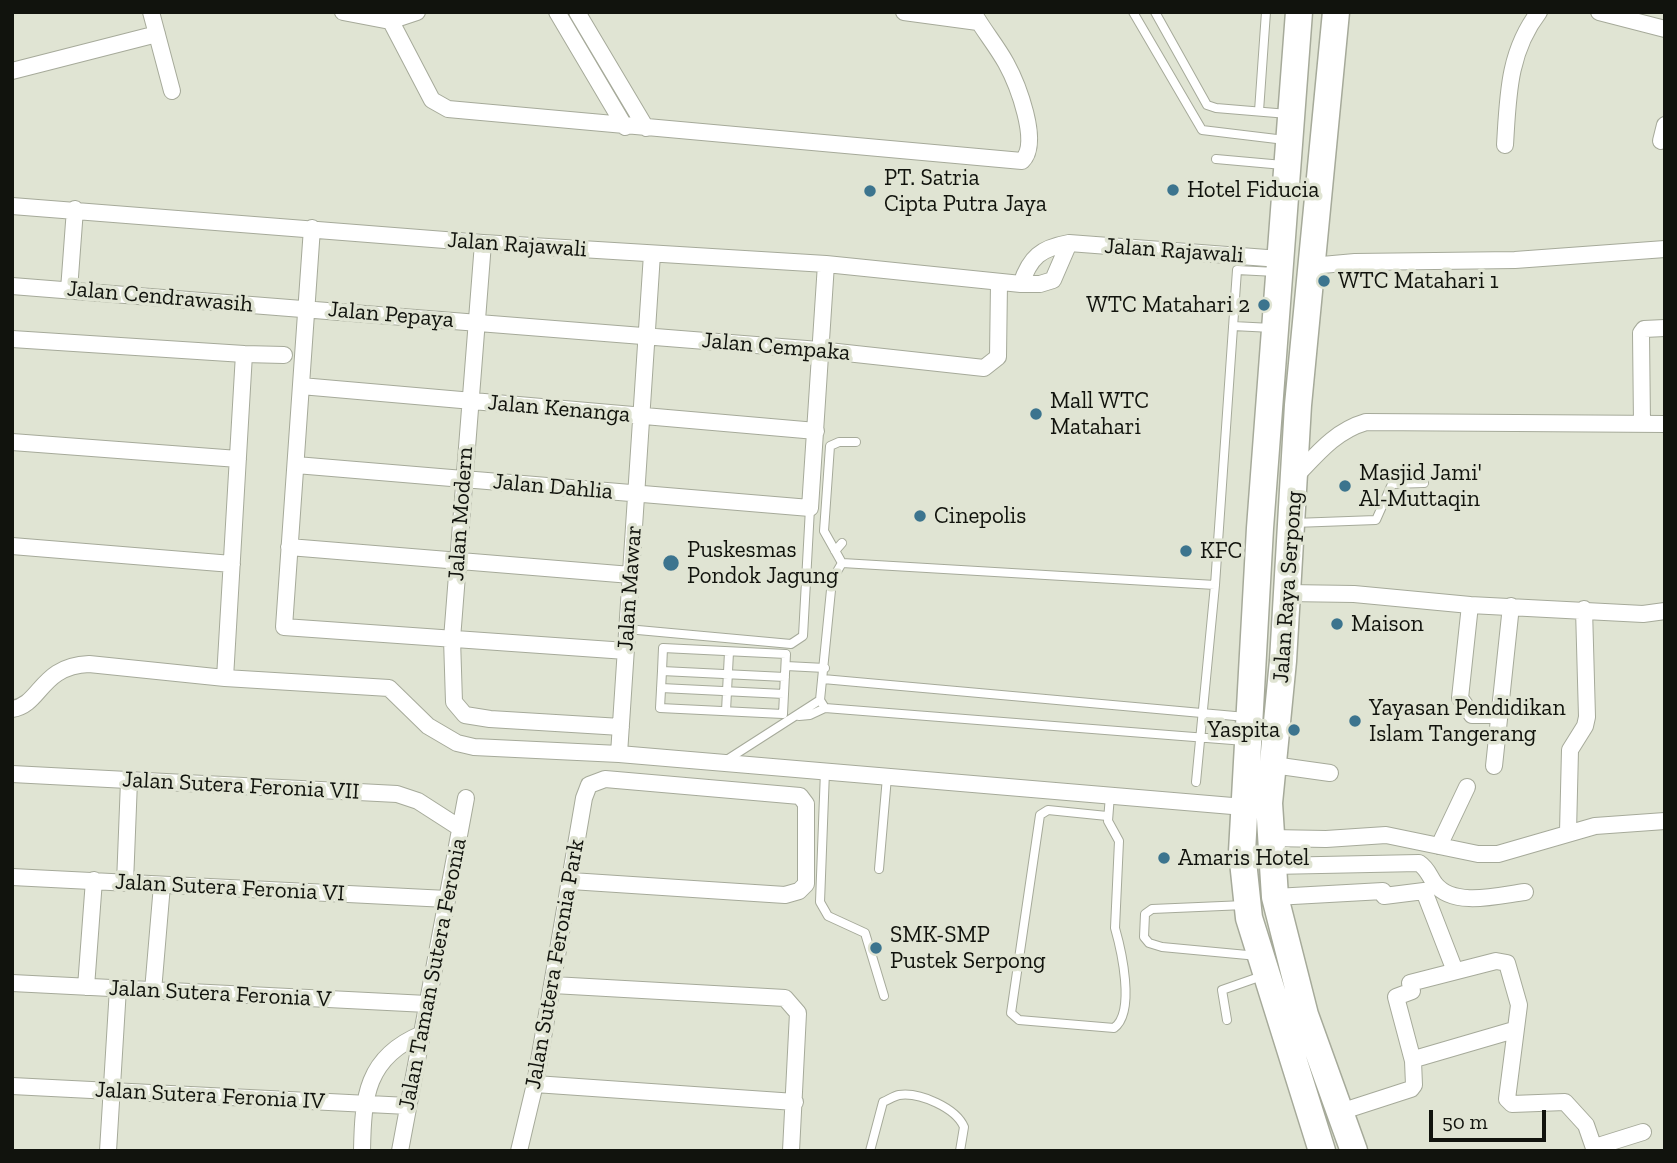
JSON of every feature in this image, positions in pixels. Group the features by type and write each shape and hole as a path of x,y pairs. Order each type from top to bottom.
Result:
{"main road":[{"name":"Jalan Raya Serpong","path":"1299,12 1275,328 1242,852 1247,905 1322,1151"},
{"name":"Jalan Raya Serpong","path":"1336,12 1311,266 1281,693 1269,803 1275,897 1305,1015 1354,1151"},
{"path":"1252,690 1281,693"}],"street":[{"path":"152,12 172,90"},
{"path":"343,12 388,17 417,12"},
{"path":"556,12 625,127"},
{"path":"578,12 646,128"},
{"path":"388,17 432,100 442,107 625,127 1022,161 1027,155 1029,134 1023,103 1006,63 975,17 904,12"},
{"path":"1505,145 1512,64 1526,29 1538,12"},
{"path":"1598,12 1639,17 1665,29"},
{"path":"12,71 157,33"},
{"name":"Jalan Rajawali","path":"12,206 483,243 826,264 1021,284 1040,284 1053,280 1069,243"},
{"path":"69,290 75,209"},
{"path":"312,228 284,627 626,650"},
{"name":"Jalan Modern","path":"483,243 457,561 452,639 453,702 465,715 490,719 621,727"},
{"name":"Jalan Rajawali","path":"1021,284 1027,265 1036,255 1048,247 1069,243 1280,266"},
{"path":"1311,266 1355,262 1515,260 1665,249"},
{"name":"Jalan Mawar","path":"619,754 652,254"},
{"path":"810,508 826,264"},
{"name":"Jalan Cempaka","path":"475,322 819,350 984,368 998,358 999,283"},
{"name":"Jalan Cendrawasih","path":"12,286 308,309"},
{"name":"Jalan Pepaya","path":"308,309 475,322"},
{"path":"1642,424 1642,332 1644,329 1665,328"},
{"path":"12,339 206,354 284,355"},
{"path":"225,678 244,354"},
{"name":"Jalan Kenanga","path":"301,386 816,431"},
{"path":"1295,477 1336,435 1346,428 1366,422 1665,425"},
{"path":"12,442 238,459"},
{"name":"Jalan Dahlia","path":"296,465 810,508"},
{"path":"12,545 232,564"},
{"path":"289,547 631,575"},
{"path":"1287,593 1354,594 1470,605 1643,614 1665,611"},
{"path":"1470,605 1460,698 1472,715 1498,715"},
{"path":"1494,766 1511,606"},
{"path":"1568,832 1570,750 1586,726 1587,717 1584,609"},
{"path":"12,709 26,704 43,683 72,664 225,678 389,688 428,726 457,743 474,747 619,754 1244,807"},
{"path":"1273,765 1330,773"},
{"name":"Jalan Sutera Feronia VII","path":"12,774 397,794 418,801 460,828"},
{"name":"Jalan Sutera Feronia Park","path":"519,1151 535,1084 584,798 589,785 605,779 800,796 806,804 806,884 799,891 785,895 571,881"},
{"path":"125,883 129,781"},
{"path":"1439,846 1467,787"},
{"name":"Jalan Taman Sutera Feronia","path":"400,1151 466,798"},
{"path":"1270,838 1326,839 1385,835 1419,839 1478,854 1498,854 1595,826 1665,821"},
{"path":"1272,866 1419,863 1431,873 1436,884 1455,896 1472,898 1525,892"},
{"name":"Jalan Sutera Feronia VI","path":"12,877 447,899"},
{"path":"86,986 94,880"},
{"path":"153,990 162,885"},
{"path":"1275,897 1383,891 1384,896 1424,891 1455,971"},
{"path":"1340,1112 1411,1089 1414,1085 1413,1061 1396,997 1412,991 1410,983 1496,961 1510,965 1519,1005 1507,1099 1512,1104 1565,1102 1586,1125 1595,1149 1643,1132"},
{"name":"Jalan Sutera Feronia V","path":"12,983 428,1004"},
{"path":"553,985 785,998 798,1013 792,1151"},
{"path":"108,1151 118,988"},
{"path":"1413,1061 1431,1053 1514,1030"},
{"path":"362,1151 363,1103 373,1078 390,1051 422,1034"},
{"path":"535,1084 795,1102"},
{"name":"Jalan Sutera Feronia IV","path":"12,1086 408,1106"}],"lane":[{"path":"1133,12 1202,130 1288,153"},
{"path":"1155,12 1207,105 1291,114"},
{"path":"1259,111 1266,12"},
{"path":"1216,159 1288,153"},
{"path":"1196,782 1215,585 1237,270 1280,266"},
{"path":"1233,326 1275,328"},
{"path":"842,564 824,531 830,446 839,442 856,442"},
{"path":"1291,523 1376,520 1392,484 1424,482"},
{"path":"627,629 791,644 798,641 803,636 810,508"},
{"path":"835,551 842,543"},
{"path":"842,564 1215,585"},
{"path":"723,763 799,716 810,715 822,704 832,580 842,564"},
{"path":"663,648 729,652 786,654 783,714 660,708 663,648"},
{"path":"726,711 729,652"},
{"path":"786,666 825,668"},
{"path":"662,671 785,677"},
{"path":"823,679 1202,712 1248,729"},
{"path":"661,688 785,694"},
{"path":"822,704 1200,737 1248,729"},
{"path":"825,771 820,902 828,916 865,933 884,996"},
{"path":"879,869 887,777"},
{"path":"1107,816 1048,810 1040,815 1011,1013 1019,1020 1114,1028 1122,1019 1125,976 1121,941 1115,928 1119,841 1107,816 1110,795"},
{"path":"1247,905 1148,910 1144,937 1149,943 1162,947 1264,965"},
{"path":"1227,1020 1222,990 1264,965"},
{"path":"870,1151 883,1101 901,1095 927,1099 954,1114 964,1128 960,1151"}],"place":[{"name":"Hotel Fiducia","path":"1173,190"},
{"name":"PT. Satria Cipta Putra Jaya","path":"870,191"},
{"name":"WTC Matahari 1","path":"1324,281"},
{"name":"WTC Matahari 2","path":"1264,305"},
{"name":"Mall WTC Matahari","path":"1036,414"},
{"name":"Masjid Jami' Al-Muttaqin","path":"1345,486"},
{"name":"Cinepolis","path":"920,516"},
{"name":"KFC","path":"1186,551"},
{"name":"Puskesmas Pondok Jagung","path":"671,563"},
{"name":"Maison","path":"1337,624"},
{"name":"Yayasan Pendidikan Islam Tangerang","path":"1355,721"},
{"name":"Yaspita","path":"1294,730"},
{"name":"Amaris Hotel","path":"1164,858"},
{"name":"SMK-SMP Pustek Serpong","path":"876,948"}]}
